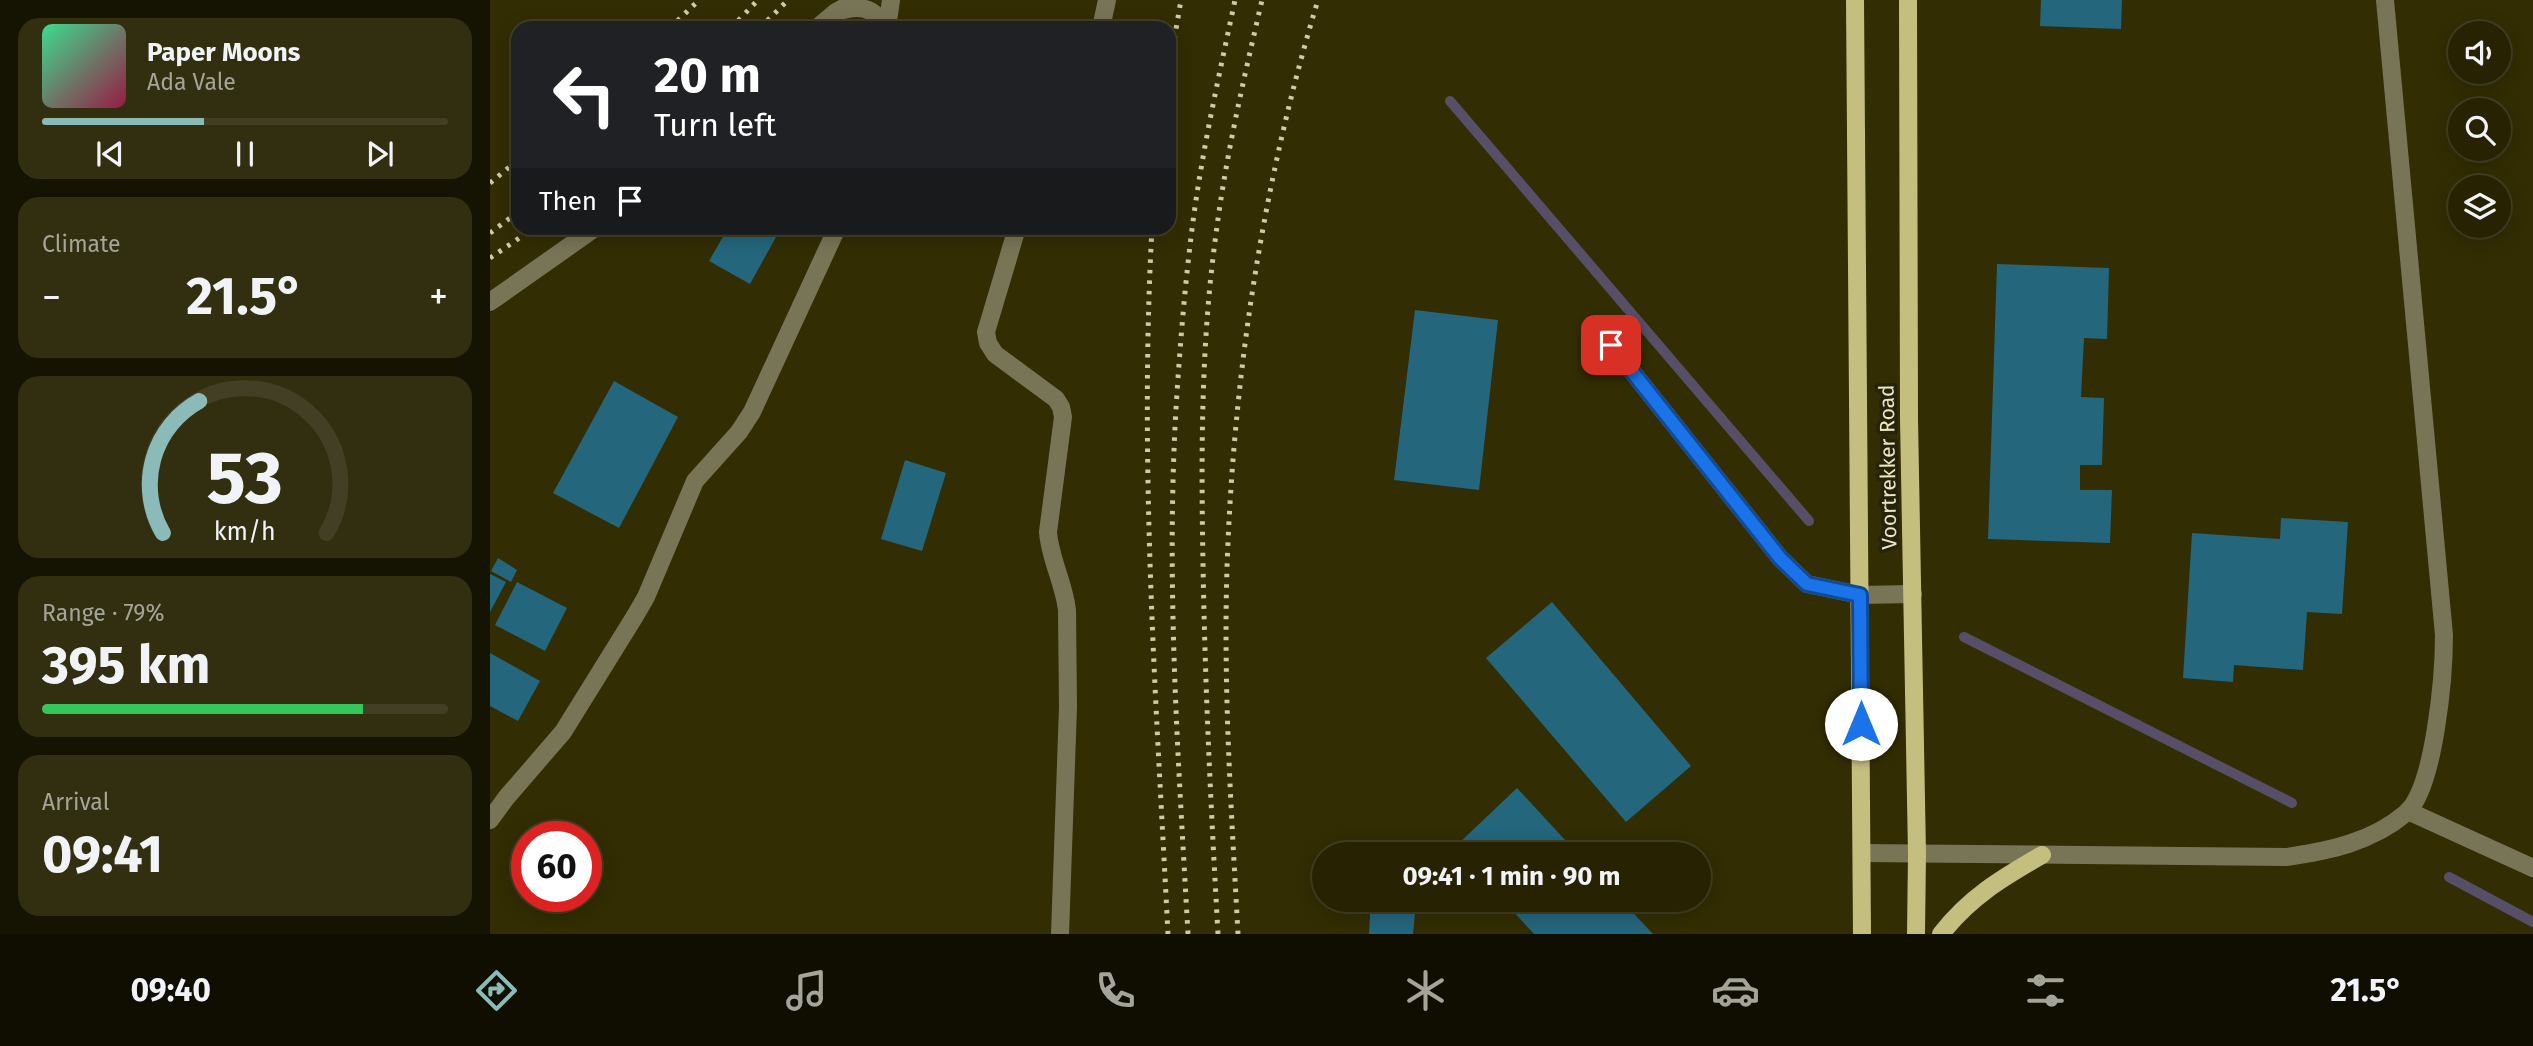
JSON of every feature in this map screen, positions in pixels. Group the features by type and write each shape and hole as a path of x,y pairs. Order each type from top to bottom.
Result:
{"main road":[{"name":"Voortrekker Road","path":"1855,0 1862,934"},
{"name":"Voortrekker Road","path":"1908,0 1909,419 1916,934"},
{"path":"1941,934 1989,885 2042,855"}],"lane":[{"path":"825,21 836,12 860,0"},
{"path":"887,21 891,0"},
{"path":"1102,21 1107,0"},
{"path":"1862,853 2286,857 2346,846 2379,830 2408,811 2426,772 2432,744 2441,689 2444,635 2385,0"},
{"path":"836,12 852,7 864,8 874,12 881,21"},
{"path":"490,302 585,235"},
{"path":"490,820 563,732 646,597 695,481 739,432 757,404 833,235"},
{"path":"1015,235 986,332 988,343 995,354 1056,399 1063,417 1048,532 1049,547 1065,594 1067,634 1068,706 1060,934"},
{"path":"1611,345 1780,558 1807,584 1860,595 1913,594"},
{"path":"2408,811 2533,867"}],"building":[{"path":"2041,0 2122,0 2121,29 2040,26"},
{"path":"724,235 777,235 750,284 709,261"},
{"path":"1997,264 2109,268 2107,339 2084,338 2081,397 2104,398 2102,465 2080,465 2080,490 2112,490 2110,543 1988,539"},
{"path":"1415,310 1498,320 1479,490 1394,480"},
{"path":"614,381 678,417 619,528 553,493"},
{"path":"905,460 946,473 922,551 881,539"},
{"path":"2281,518 2348,522 2342,614 2307,612 2303,670 2234,665 2233,682 2183,678 2192,533 2280,539"},
{"path":"498,558 517,570 511,582 491,571"},
{"path":"490,574 506,582 490,612"},
{"path":"517,582 567,608 545,651 495,625"},
{"path":"1552,602 1691,766 1626,822 1486,658"},
{"path":"490,653 540,681 518,721 490,706"},
{"path":"1517,788 1567,842 1460,842"},
{"path":"1370,912 1415,912 1413,934 1369,934"},
{"path":"1514,912 1632,912 1653,934 1534,934"}],"waterway":[{"path":"1450,101 1809,521"},
{"path":"1964,637 2292,803"},
{"path":"2449,877 2533,922"}],"railway":[{"path":"677,21 699,0"},
{"path":"738,21 758,0"},
{"path":"767,21 788,0"},
{"path":"1176,29 1181,0"},
{"path":"1188,934 1173,596 1172,528 1177,393 1194,214 1207,133 1235,0"},
{"path":"1218,934 1204,609 1203,398 1207,316 1220,204 1262,0"},
{"path":"1238,934 1227,689 1226,591 1232,473 1246,336 1268,200 1299,66 1318,0"},
{"path":"490,183 511,166"},
{"path":"490,233 511,217"},
{"path":"490,258 524,235"},
{"path":"1152,235 1148,316 1148,493 1168,934"}],"route":[{"path":"1611,345 1780,558 1807,584 1860,595 1861,724"}]}
